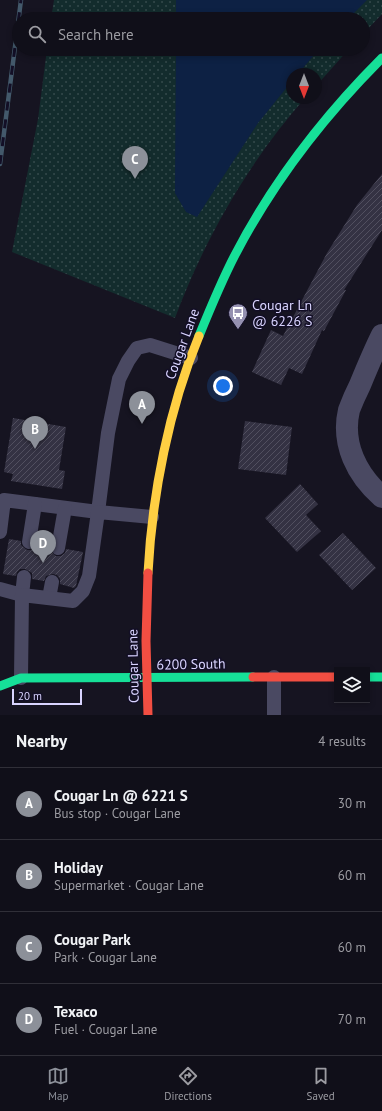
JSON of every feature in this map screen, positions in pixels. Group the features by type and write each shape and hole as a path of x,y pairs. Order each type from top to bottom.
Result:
{"main road":[{"name":"Cougar Lane","path":"148,715 146,678 147,593 152,517 171,422 191,358 205,320 222,281 265,202 282,176 329,115 358,82 382,58"},
{"name":"6200 South","path":"7,671 21,678"},
{"name":"6200 South","path":"0,686 21,678 334,677"},
{"path":"370,677 382,677"}],"street":[{"path":"377,492 359,471 351,452 347,424 350,410 382,334"}],"lane":[{"path":"0,589 22,595 73,601 83,591 89,576 108,433 119,379 128,361 137,348 150,345 191,358"},
{"path":"0,532 4,500 152,517"},
{"path":"29,542 35,504"},
{"path":"58,548 65,508"},
{"path":"21,678 22,595 24,577"},
{"path":"49,598 52,582"},
{"path":"274,677 274,715"}],"green space":[{"path":"54,0 382,0 382,14 370,27 370,12 52,12"},
{"path":"46,56 343,56 322,79 322,68 286,68 286,104 300,104 265,149 230,202 200,259 175,318 12,252 38,119"}],"water":[{"path":"176,0 367,0 355,12 176,12"},
{"path":"176,56 313,56 303,68 286,68 286,88 258,123 197,217 186,212 175,193"}],"building":[{"path":"382,174 382,230 344,290 346,290 324,331 322,330 302,374 289,368 281,385 252,372 271,330 283,336 327,253 357,205"},
{"path":"13,418 66,427 59,470 65,471 62,489 11,481 13,474 4,472"},
{"path":"245,421 292,427 286,475 238,469"},
{"path":"300,484 318,504 306,515 321,531 297,552 265,518"},
{"path":"343,533 376,568 352,590 319,555"},
{"path":"9,539 21,541 21,545 27,550 32,550 37,544 50,546 50,551 56,556 61,556 65,553 66,549 83,552 76,586 74,588 60,584 60,579 57,575 53,574 46,576 44,581 32,579 32,573 25,569 20,569 16,576 3,574"}],"railway":[{"path":"19,12 21,0"},
{"path":"0,164 14,56"}],"traffic: fast":[{"path":"199,336 230,265 250,228 283,176 340,103 382,58"},
{"path":"0,686 21,678 253,677"},
{"path":"370,677 382,677"}],"traffic: slow":[{"path":"148,573 153,513 164,452 179,392 199,336"}],"traffic: jam":[{"path":"148,573 146,641 148,715"},
{"path":"253,677 334,677"}],"place":[{"name":"Cougar Park","path":"135,179"},
{"name":"Cougar Ln @ 6226 S","path":"238,330"},
{"name":"Cougar Ln @ 6221 S","path":"142,424"},
{"name":"Holiday","path":"35,449"},
{"name":"Texaco","path":"43,563"}]}
